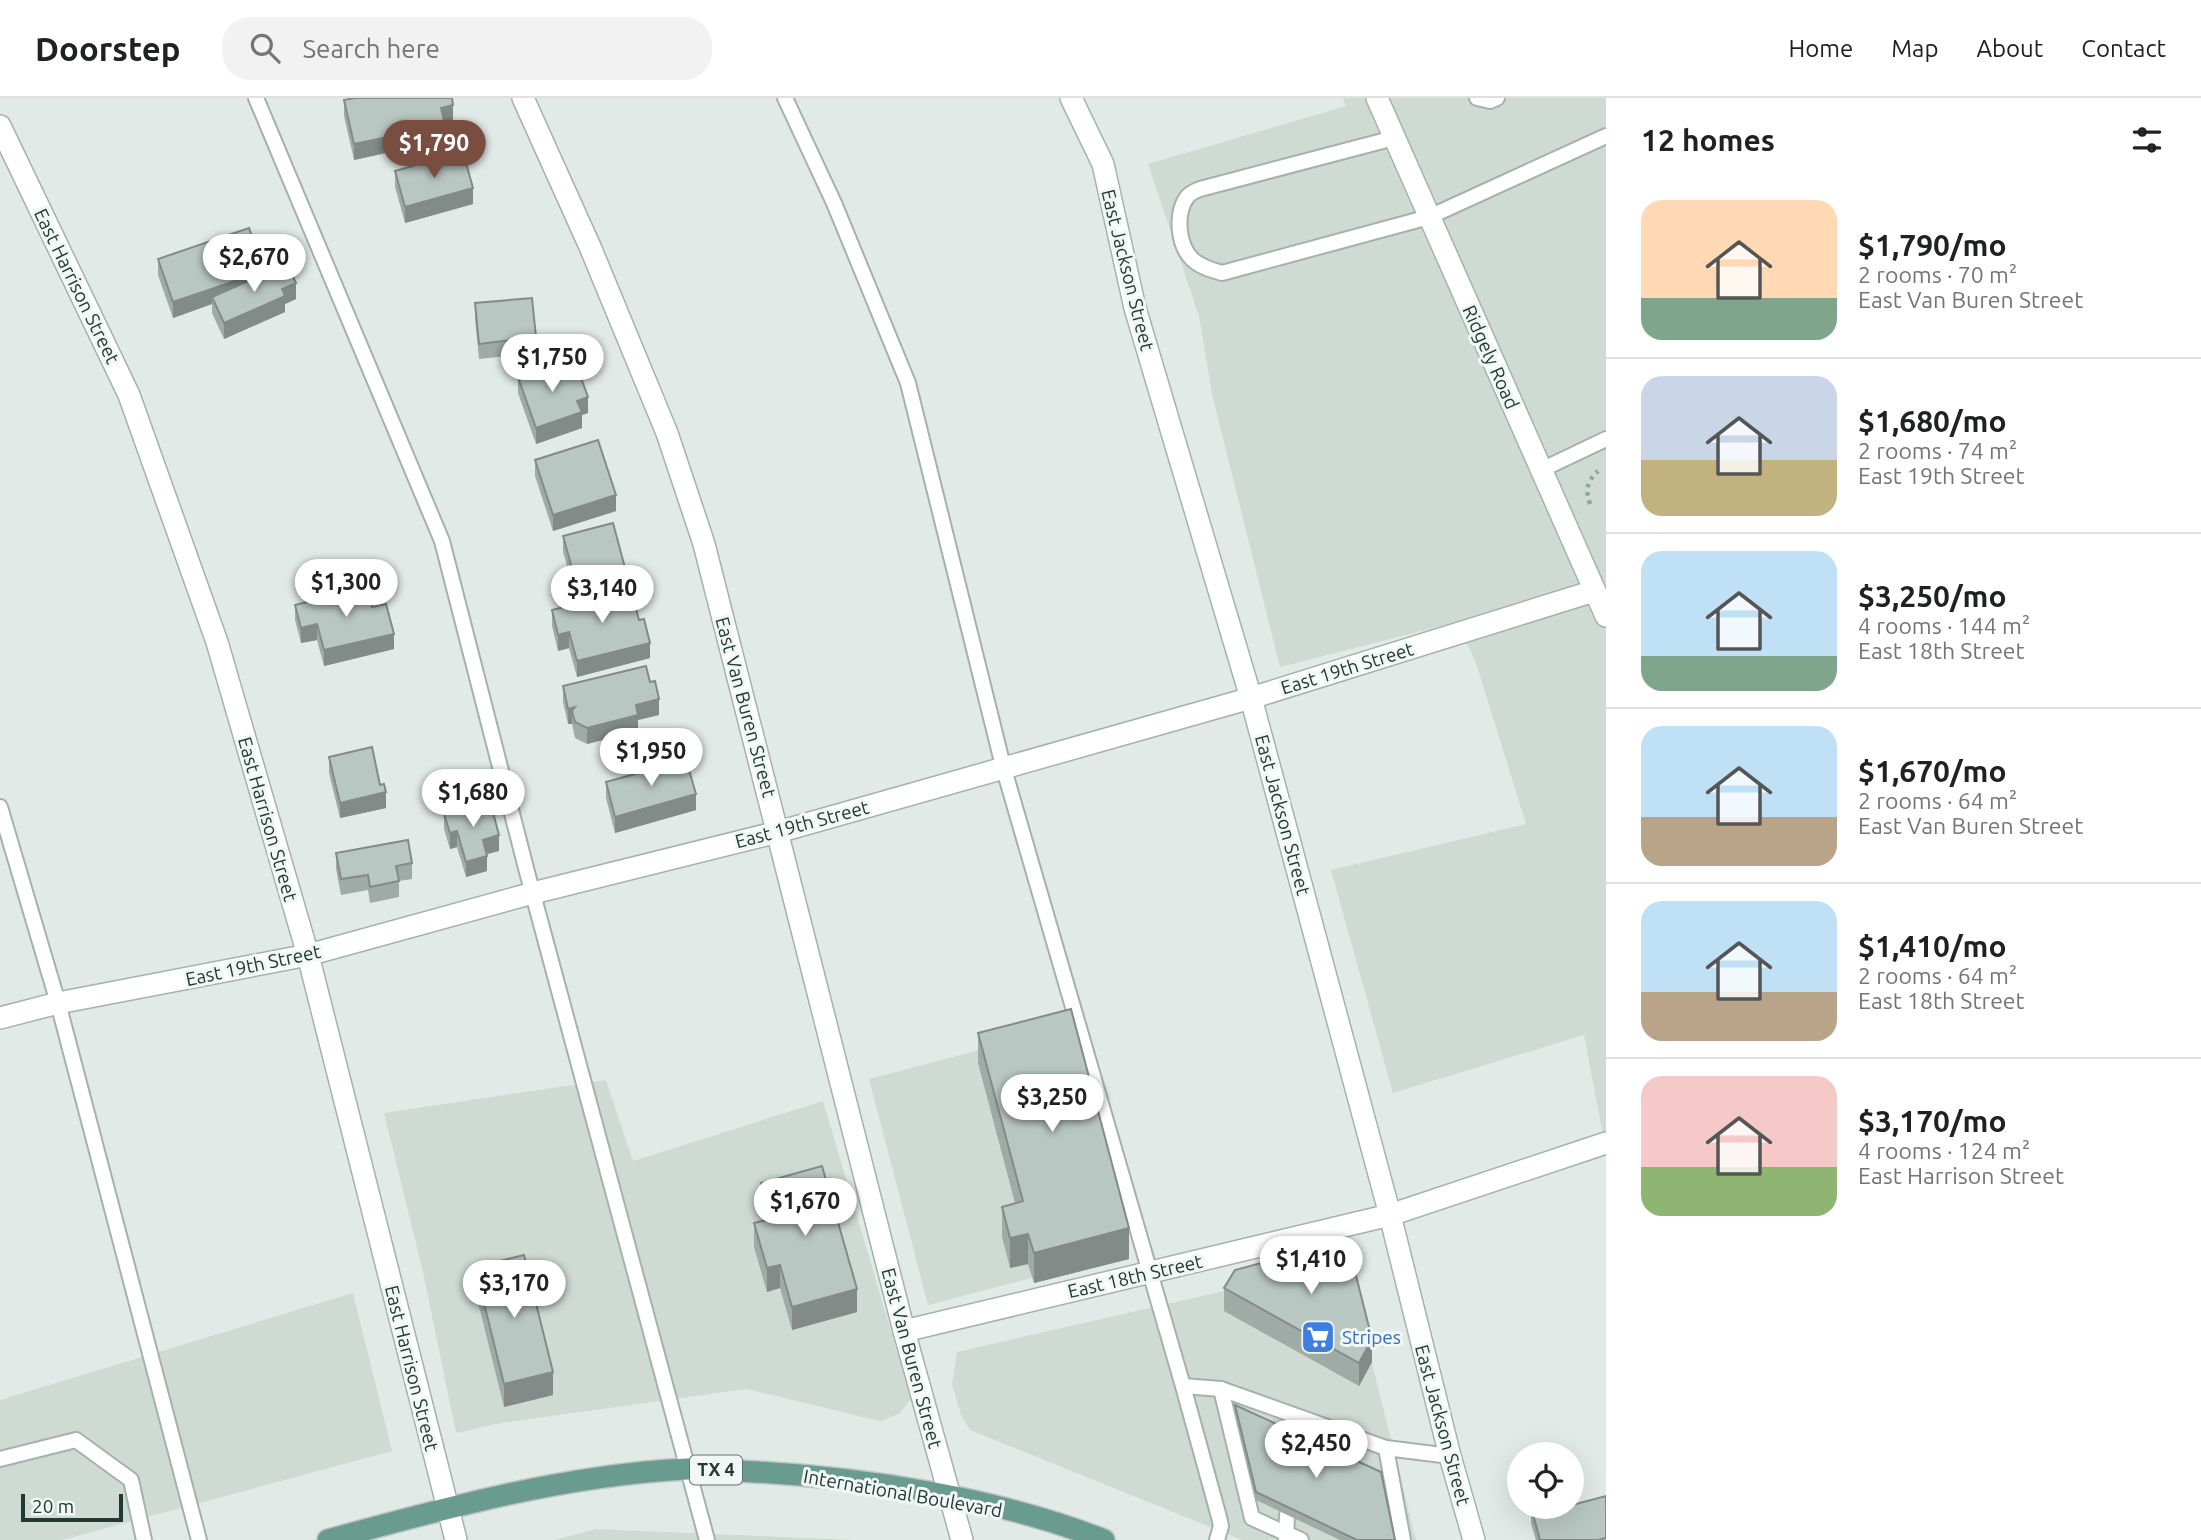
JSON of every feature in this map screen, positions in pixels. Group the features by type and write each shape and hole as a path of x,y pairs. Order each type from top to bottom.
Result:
{"main road":[{"name":"International Boulevard","path":"328,1540 448,1508 578,1481 688,1469 819,1476 951,1497 1063,1524 1104,1540"}],"street":[{"name":"East Van Buren Street","path":"523,98 591,249 667,433 704,544 904,1331 962,1540"},
{"name":"East Jackson Street","path":"1071,98 1103,164 1135,308 1251,698 1474,1540"},
{"name":"Ridgely Road","path":"1377,98 1606,616"},
{"name":"East Harrison Street","path":"0,126 129,395 217,642 308,955 456,1540"},
{"name":"East 19th Street","path":"0,1018 58,1003 308,955 533,893 778,832 1003,766 1251,698 1594,591"},
{"name":"East 18th Street","path":"904,1331 1390,1215 1606,1143"}],"lane":[{"path":"256,98 442,541 533,893 707,1540"},
{"path":"785,98 834,203 908,383 1003,766 1184,1386 1221,1526 1217,1540"},
{"path":"1477,98 1490,101 1496,98"},
{"path":"1395,138 1200,188 1188,195 1181,207 1179,222 1182,242 1192,259 1222,273 1429,216 1606,136"},
{"path":"1541,470 1606,439"},
{"path":"0,807 58,1003 199,1540"},
{"path":"1184,1386 1221,1389 1277,1415 1340,1431 1386,1448 1450,1456"},
{"path":"1221,1389 1252,1518 1287,1537 1301,1540"},
{"path":"1340,1431 1346,1465"},
{"path":"0,1459 76,1440 131,1480 144,1540"},
{"path":"1386,1448 1403,1540"},
{"path":"1287,1515 1287,1537"}],"path":[{"path":"1591,506 1586,495 1588,482 1595,472 1606,466"}],"shaded area":[{"path":"1343,98 1606,98 1606,1133 1602,1130 1584,1035 1393,1093 1331,870 1526,824 1476,663 1457,622 1280,667 1212,394 1199,316 1148,164 1346,106"},
{"path":"1068,1027 1128,1253 928,1305 869,1079"},
{"path":"606,1080 633,1161 823,1101 911,1399 899,1414 880,1421 746,1389 501,1423 456,1433 423,1272 384,1113"},
{"path":"1347,1263 1416,1540 1242,1540 970,1430 961,1415 952,1384 957,1352"},
{"path":"353,1293 392,1451 62,1540 0,1540 0,1400"},
{"path":"596,1529 854,1540 555,1540"}],"building":[{"path":"452,98 453,105 441,108 445,125 354,144 344,100"},
{"path":"463,152 473,188 405,207 395,171"},
{"path":"249,228 264,271 173,302 158,259"},
{"path":"287,264 296,283 282,289 285,296 224,323 212,297"},
{"path":"532,298 536,337 479,344 475,303"},
{"path":"564,361 570,378 580,375 588,397 577,401 582,412 536,428 518,377"},
{"path":"598,440 616,495 553,515 535,460"},
{"path":"613,523 628,579 565,596 559,572 572,568 563,536"},
{"path":"368,587 372,607 386,604 394,634 324,650 317,624 301,628 295,605"},
{"path":"631,590 639,620 644,619 650,643 577,661 569,632 558,635 552,610"},
{"path":"646,666 650,682 655,681 659,699 636,705 638,715 587,728 575,722 572,711 575,707 568,709 563,686"},
{"path":"372,747 380,785 384,784 386,792 340,803 329,757"},
{"path":"686,760 696,794 615,817 606,782"},
{"path":"490,801 499,835 483,840 487,856 466,862 457,831 450,833 444,814"},
{"path":"408,840 412,863 396,866 399,881 370,887 368,875 341,879 336,853"},
{"path":"1071,1009 1129,1228 1034,1253 1028,1234 1010,1238 1002,1207 1023,1201 978,1033"},
{"path":"822,1166 857,1289 792,1307 780,1265 767,1268 754,1223 771,1219 761,1183"},
{"name":"Stripes","path":"1347,1240 1372,1339 1359,1363 1224,1288 1235,1270"},
{"path":"524,1255 553,1372 504,1384 475,1267"},
{"path":"1235,1405 1381,1472 1395,1540 1357,1540 1256,1492"},
{"path":"1606,1496 1606,1538 1540,1540 1534,1519 1584,1519 1584,1502"}],"place":[{"name":"Stripes","path":"1318,1337"}]}
